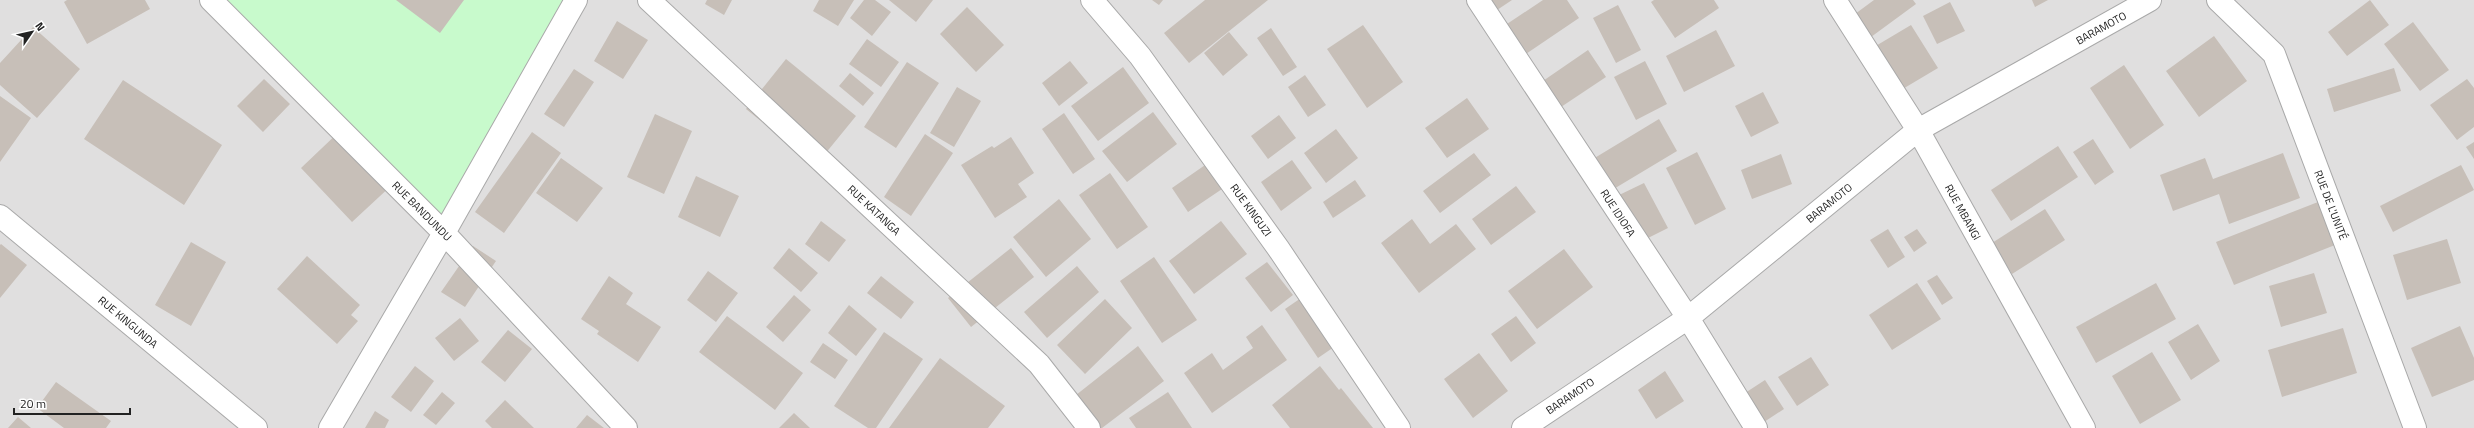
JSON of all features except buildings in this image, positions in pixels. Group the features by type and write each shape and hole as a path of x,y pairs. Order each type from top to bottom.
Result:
{"street":[{"name":"RUE BANDUNDU","path":"211,0 444,233 626,428"},
{"path":"330,428 444,233 576,0"},
{"name":"RUE KATANGA","path":"649,0 1039,364 1089,428"},
{"name":"RUE KINGUZI","path":"1092,0 1154,75 1278,248 1399,428"},
{"name":"RUE IDIOFA","path":"1478,0 1688,318 1756,428"},
{"name":"RUE MBANGI","path":"1835,0 1918,130 2084,428"},
{"name":"BARAMOTO","path":"1523,428 1688,318 1918,130 2150,0"},
{"name":"RUE DE L'UNITÉ","path":"2218,0 2274,54 2415,428"},
{"name":"RUE KINGUNDA","path":"0,216 256,428"}],"shaded area":[{"path":"0,0 2474,0 2474,428 0,428"}],"green space":[{"path":"211,0 575,0 444,233"}]}
